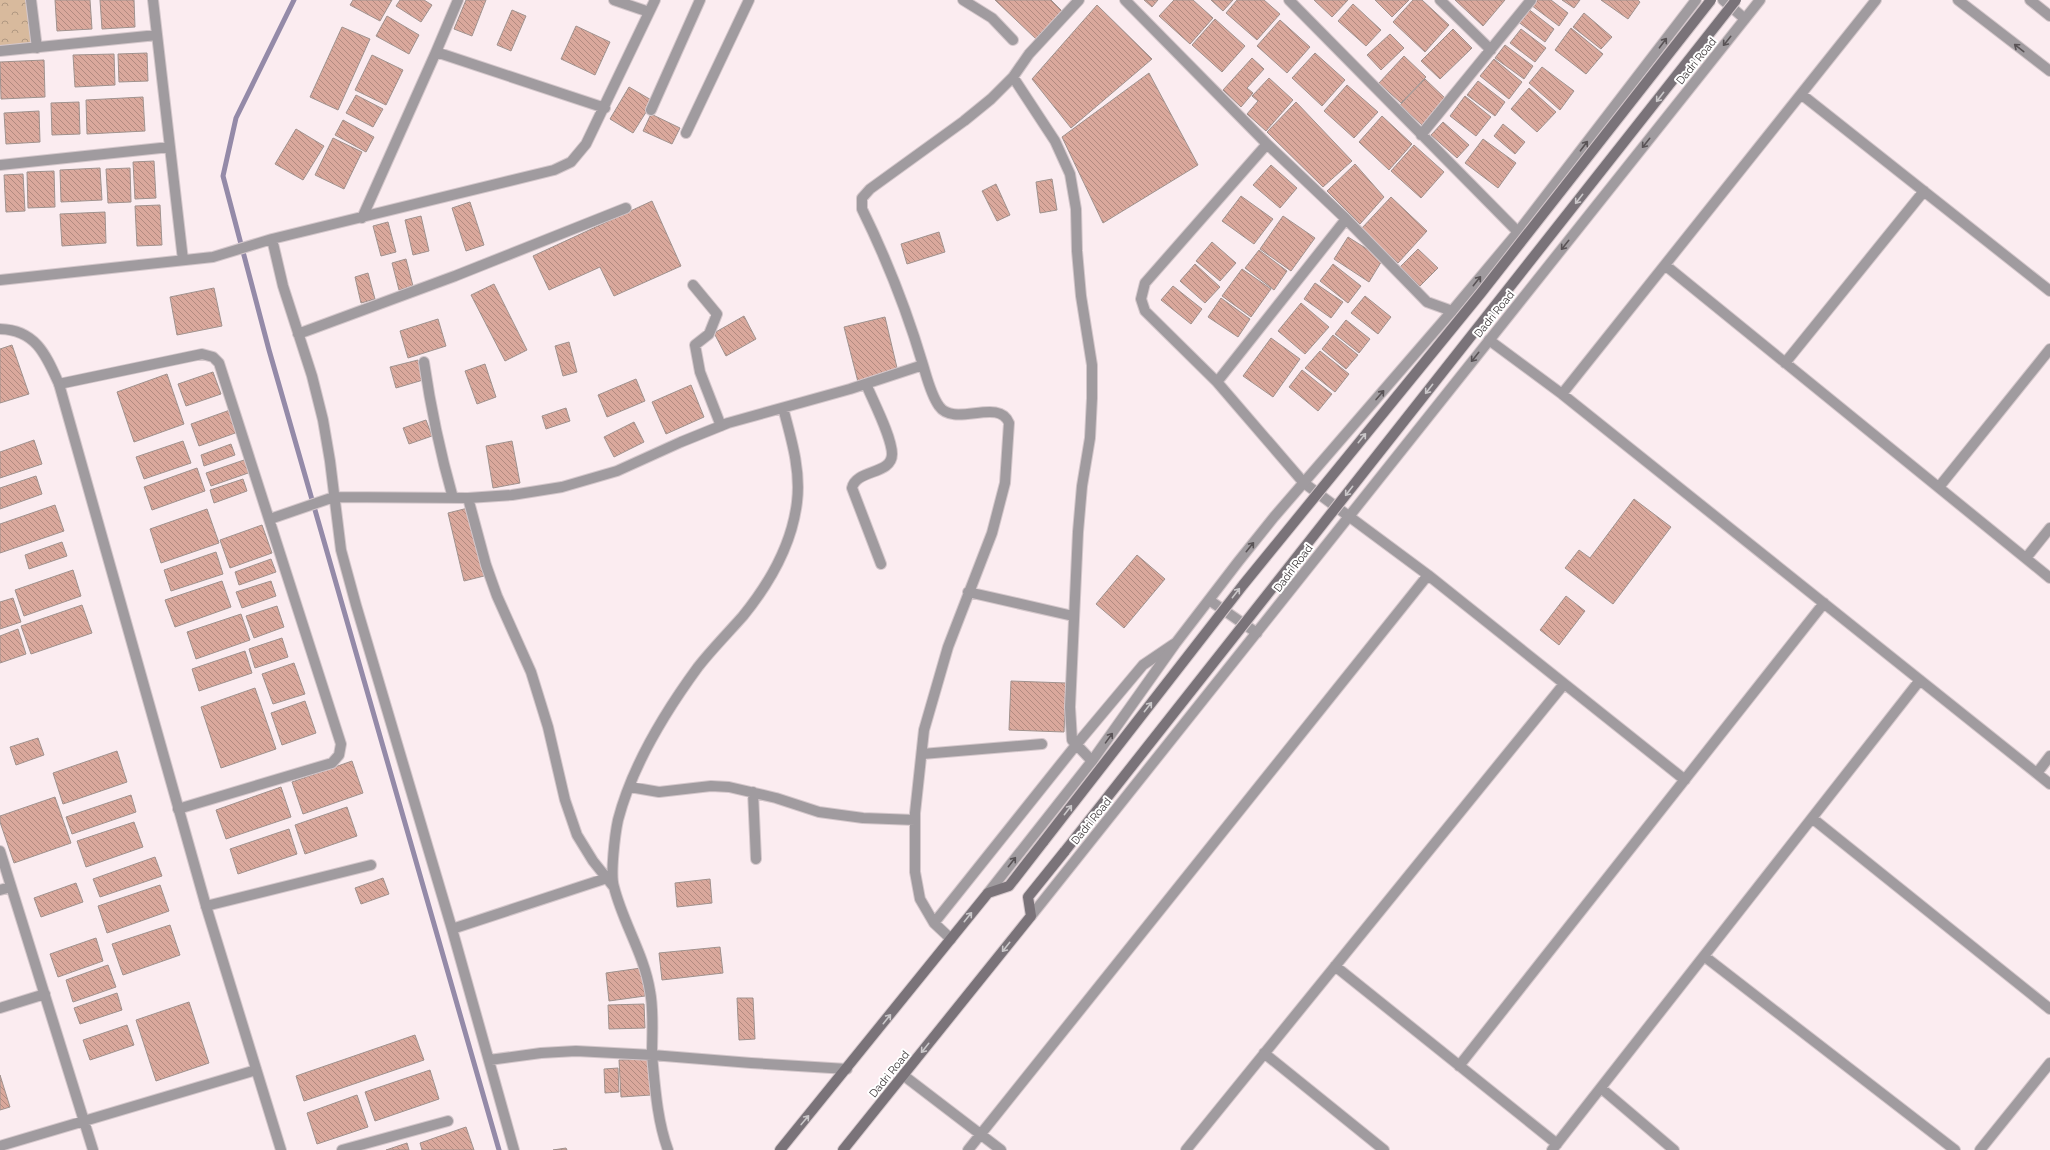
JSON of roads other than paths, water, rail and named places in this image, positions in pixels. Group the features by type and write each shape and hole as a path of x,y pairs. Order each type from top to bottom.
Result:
{"main road":[{"path":"780,1150 988,893 1009,886 1243,584 1481,293 1711,0"},
{"path":"1031,916 1028,897 1736,0"},
{"name":"Dadri Road","path":"843,1150 1031,916"}],"street":[{"path":"31,0 36,48"},
{"path":"153,0 183,260"},
{"path":"362,218 458,0"},
{"path":"614,0 649,12"},
{"path":"0,280 213,257 272,239 554,170 572,162 586,144 605,108 654,0"},
{"path":"651,110 700,0"},
{"path":"686,133 749,0"},
{"path":"963,0 992,18 1013,40"},
{"path":"951,939 934,923 920,899 914,872 915,820 924,730 948,648 968,592 992,533 1005,483 1009,423 1008,418 995,412 954,415 945,412 939,407 922,365 909,318 894,278 862,209 862,198 870,189 964,121 1012,77 1029,54 1079,0"},
{"path":"1125,0 1267,144 1346,219 1427,302 1452,312"},
{"path":"1289,0 1518,232"},
{"path":"1440,0 1491,50"},
{"path":"1421,135 1531,0"},
{"path":"988,893 1092,761 1175,644 1242,556 1452,312 1518,232 1696,0"},
{"path":"1724,0 1745,19"},
{"name":"Dadri Road","path":"1031,916 1760,0"},
{"path":"1562,394 1876,0"},
{"path":"1958,0 2050,72"},
{"path":"2030,0 2050,16"},
{"path":"0,51 157,35"},
{"path":"436,52 605,108"},
{"path":"1012,77 1055,141 1070,174 1076,209 1077,251 1081,296 1092,365 1092,398 1090,438 1081,494 1073,616 1070,707 1071,734 1076,745 1092,761"},
{"path":"1801,94 2050,291"},
{"path":"1267,144 1145,283 1141,299 1145,311 1217,382 1304,483 1428,575 1685,780"},
{"path":"0,165 170,147"},
{"path":"1785,363 1924,191"},
{"path":"298,334 456,276 626,208"},
{"path":"1217,382 1346,219"},
{"path":"272,239 298,334 312,376 323,420 341,550 452,929 514,1150"},
{"path":"1665,265 2050,578"},
{"path":"693,285 717,314 710,334 695,345 700,372 721,426"},
{"path":"0,329 18,332 33,339 48,358 59,384 206,906 281,1150"},
{"path":"1489,340 1562,394 2050,784"},
{"path":"1939,487 2050,349"},
{"path":"59,384 202,354 213,357 220,362 341,744 339,756 332,763 178,809"},
{"path":"424,362 439,451 453,498"},
{"path":"270,519 334,497 468,498 512,495 562,487 617,470 721,426 866,384 922,365"},
{"path":"866,384 891,444 892,455 888,463 882,468 857,479 852,488 881,564"},
{"path":"610,882 618,821 643,756 667,713 699,666 744,615 771,575 789,537 797,502 796,462 783,408"},
{"path":"468,498 486,565 497,596 531,672 548,727 565,800 577,835 593,861 610,882 643,961 650,992 652,1055 657,1098 664,1138 668,1150"},
{"path":"2026,558 2050,528"},
{"path":"968,1150 1428,575"},
{"path":"968,592 1073,616"},
{"path":"1209,600 1257,632"},
{"path":"1459,1066 1824,603"},
{"path":"934,923 1076,745 1143,665 1175,644"},
{"path":"1335,966 1459,1066 1554,1147 1920,680"},
{"path":"1186,1150 1564,684"},
{"path":"922,754 1042,744"},
{"path":"2037,773 2050,756"},
{"path":"630,787 659,792 711,786 729,787 753,792 819,812 863,818 915,820"},
{"path":"753,792 756,859"},
{"path":"1812,818 2050,1009"},
{"path":"0,851 94,1150"},
{"path":"206,906 371,865"},
{"path":"452,929 610,882"},
{"path":"0,890 11,887"},
{"path":"1704,956 1955,1150"},
{"path":"0,1008 45,994"},
{"path":"489,1060 541,1053 576,1051 847,1069"},
{"path":"1264,1053 1384,1150"},
{"path":"1980,1150 2050,1063"},
{"path":"0,1146 86,1122 256,1070"},
{"path":"903,1075 1001,1150"},
{"path":"1601,1088 1674,1150"},
{"path":"342,1150 448,1121"}],"waterway":[{"path":"294,0 236,118 223,176 269,350 499,1150"}]}
